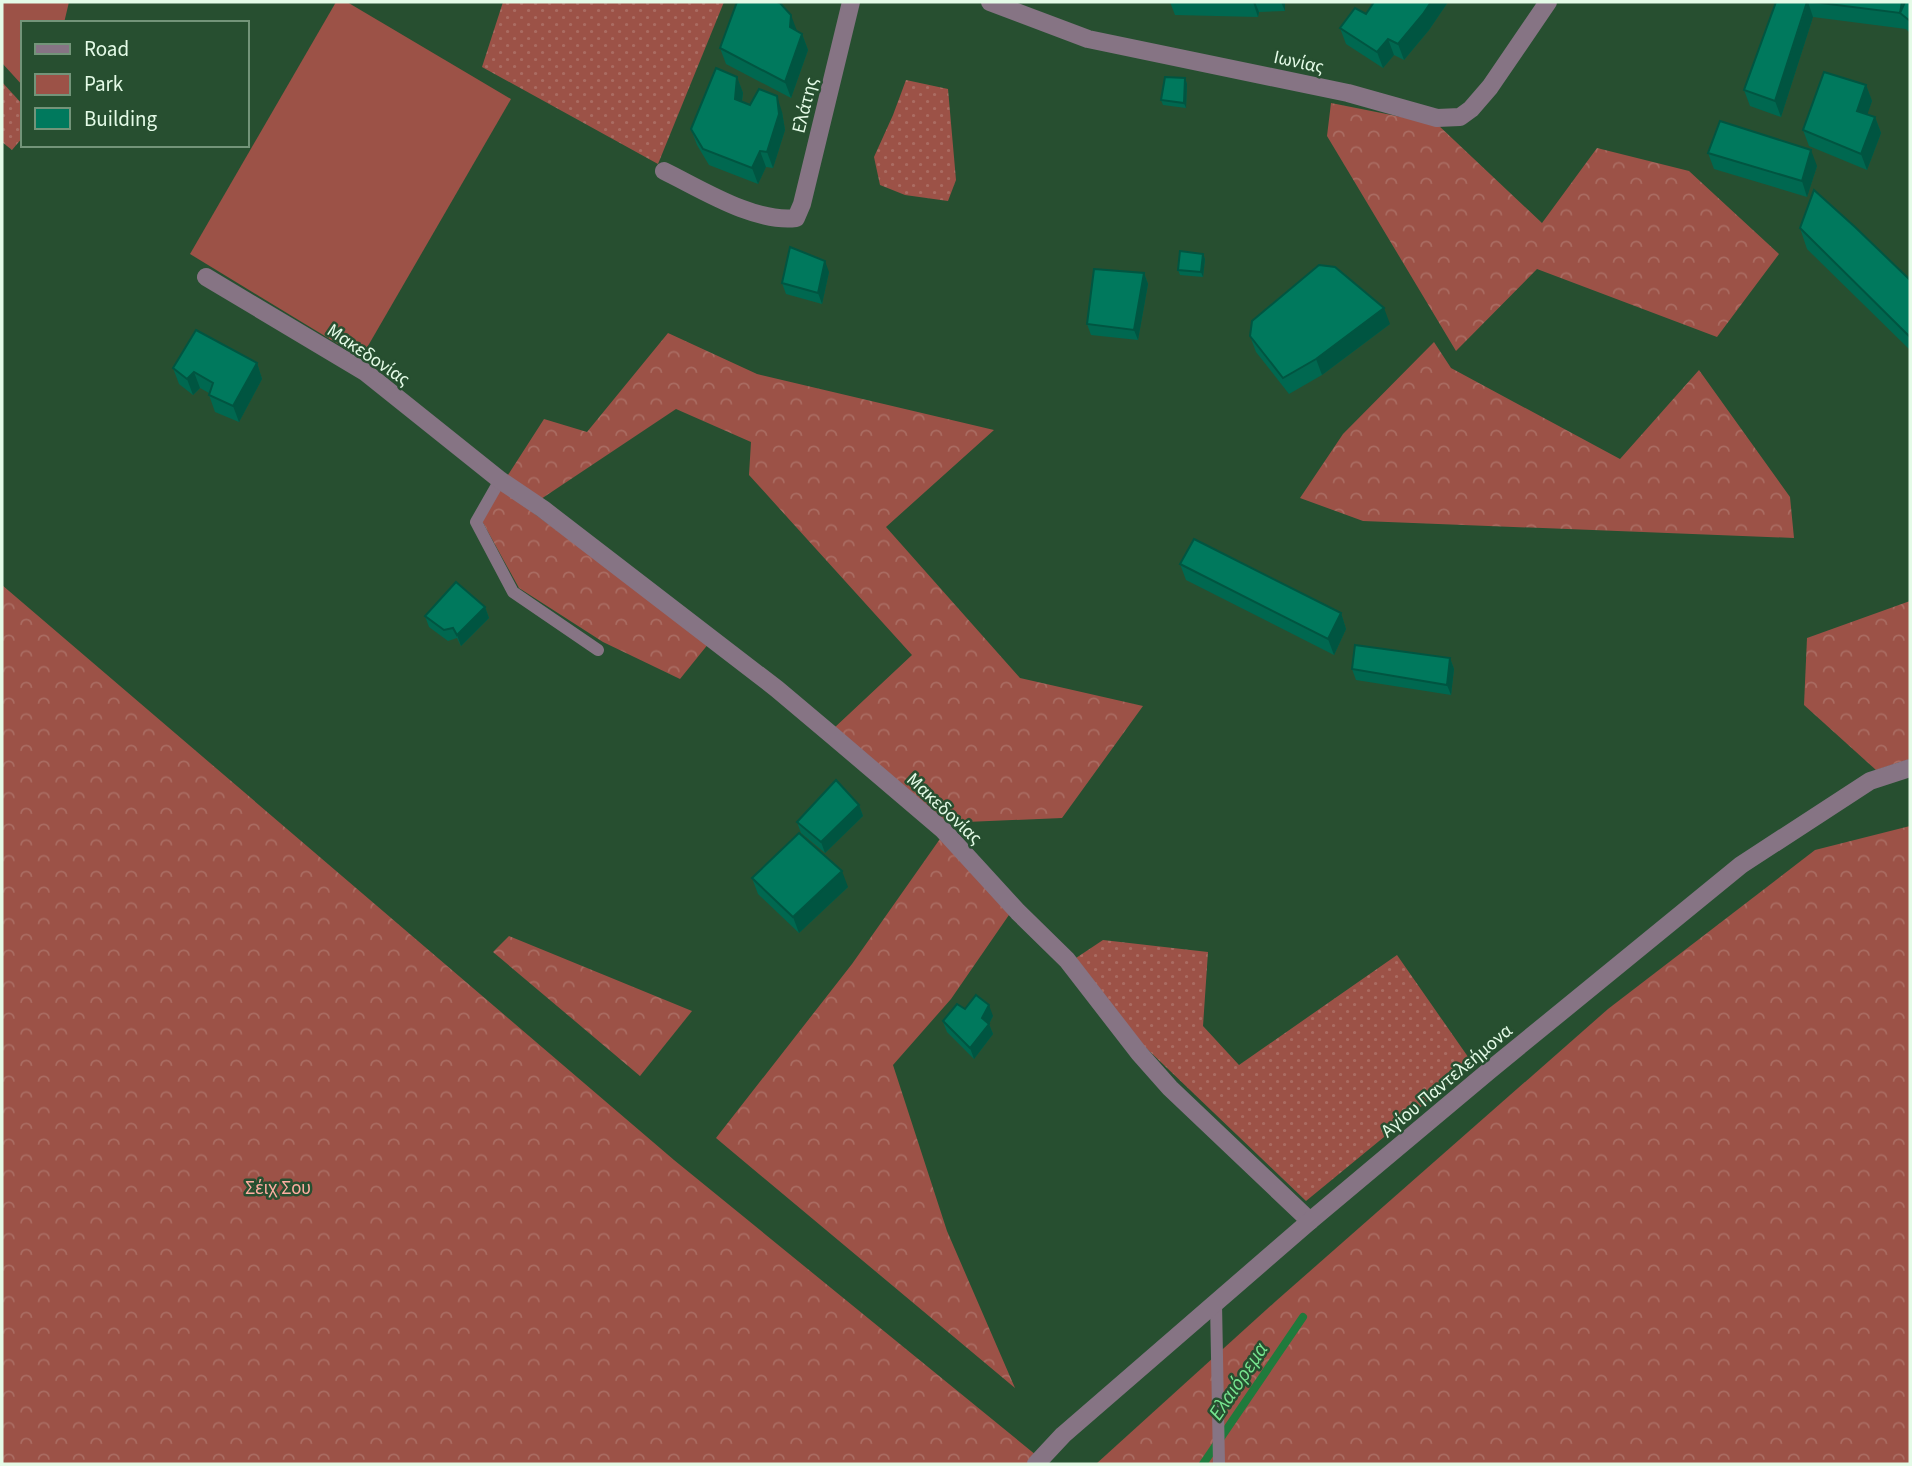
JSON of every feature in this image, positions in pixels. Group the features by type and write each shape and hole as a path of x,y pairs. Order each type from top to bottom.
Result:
{"street":[{"name":"Ελάτης","path":"664,171 730,204 776,219 796,218 802,204 851,2"},
{"name":"Ιωνίας","path":"990,2 1088,39 1348,93 1437,118 1460,117 1476,104 1548,2"},
{"name":"Μακεδονίας","path":"206,277 365,372 500,480 543,509 778,689 943,830 1018,912 1067,960 1139,1053 1170,1088 1310,1221"},
{"name":"Αγίου Παντελεήμονα","path":"1036,1464 1063,1435 1310,1221 1741,865 1870,781 1910,768"}],"lane":[{"path":"500,480 476,522 513,592 598,650"},
{"path":"1216,1303 1219,1464"}],"green space":[{"path":"2,2 69,2 64,21 21,21 21,84 2,63"},
{"path":"336,2 347,2 511,99 361,358 190,254"},
{"path":"503,2 724,2 658,164 482,67"},
{"path":"906,80 948,89 956,180 948,201 905,195 880,185 874,157"},
{"path":"2,82 21,103 21,139 12,150 2,142"},
{"path":"1331,103 1437,124 1542,223 1597,148 1689,171 1779,254 1717,337 1537,269 1456,351 1327,136"},
{"path":"668,333 757,374 994,430 886,527 1020,678 1143,706 1062,818 943,823 833,729 912,655 749,475 751,442 676,409 538,501 506,478 544,419 587,432"},
{"path":"1434,342 1451,368 1620,459 1699,370 1790,497 1794,538 1363,521 1300,498 1343,434"},
{"path":"501,489 709,643 680,679 603,642 519,588 482,521"},
{"name":"Σέιχ Σου","path":"2,585 674,1160 1047,1464 2,1464"},
{"path":"1910,601 1910,759 1876,770 1804,705 1807,638"},
{"path":"1910,826 1910,1464 1096,1464 1276,1301 1608,1009 1815,850"},
{"path":"942,836 1011,912 951,999 893,1065 947,1231 1015,1388 716,1138 852,964"},
{"path":"509,936 692,1011 640,1076 493,952"},
{"path":"1103,940 1208,952 1203,1026 1239,1065 1397,955 1473,1064 1306,1201 1143,1045 1076,958"}],"building":[{"path":"737,2 777,2 791,15 790,27 802,34 785,82 720,48"},
{"path":"1374,2 1431,2 1398,44 1388,39 1377,52 1340,28 1355,8 1366,14"},
{"path":"1776,2 1807,2 1775,101 1744,90"},
{"path":"1813,2 1902,2 1900,13"},
{"path":"1905,2 1910,2 1910,21 1900,13"},
{"path":"716,68 737,77 735,99 750,105 759,89 777,96 779,114 767,152 760,151 752,168 703,149 691,129"},
{"path":"1824,72 1866,85 1857,111 1875,117 1861,154 1803,130"},
{"path":"1165,77 1185,78 1184,103 1161,100"},
{"path":"1720,121 1811,150 1802,181 1708,153"},
{"path":"1814,190 1910,280 1910,337 1800,228"},
{"path":"790,247 825,261 818,293 782,283"},
{"path":"1180,251 1203,254 1201,272 1178,270"},
{"path":"1319,265 1335,267 1384,308 1316,359 1283,378 1250,336 1252,321"},
{"path":"1094,269 1144,273 1134,330 1087,324"},
{"path":"196,330 257,363 233,406 209,395 213,383 194,372 187,379 173,368"},
{"path":"1194,539 1341,613 1328,639 1180,564"},
{"path":"456,582 485,607 457,635 453,628 444,630 425,616"},
{"path":"1355,645 1450,658 1447,685 1352,669"},
{"path":"836,780 859,805 821,842 797,822"},
{"path":"799,833 842,871 793,917 752,878"},
{"path":"976,995 989,1005 982,1018 989,1024 970,1048 943,1021 957,1004 965,1009"}],"waterway":[{"name":"Ελαιόρεμα","path":"1203,1464 1303,1317"}]}
